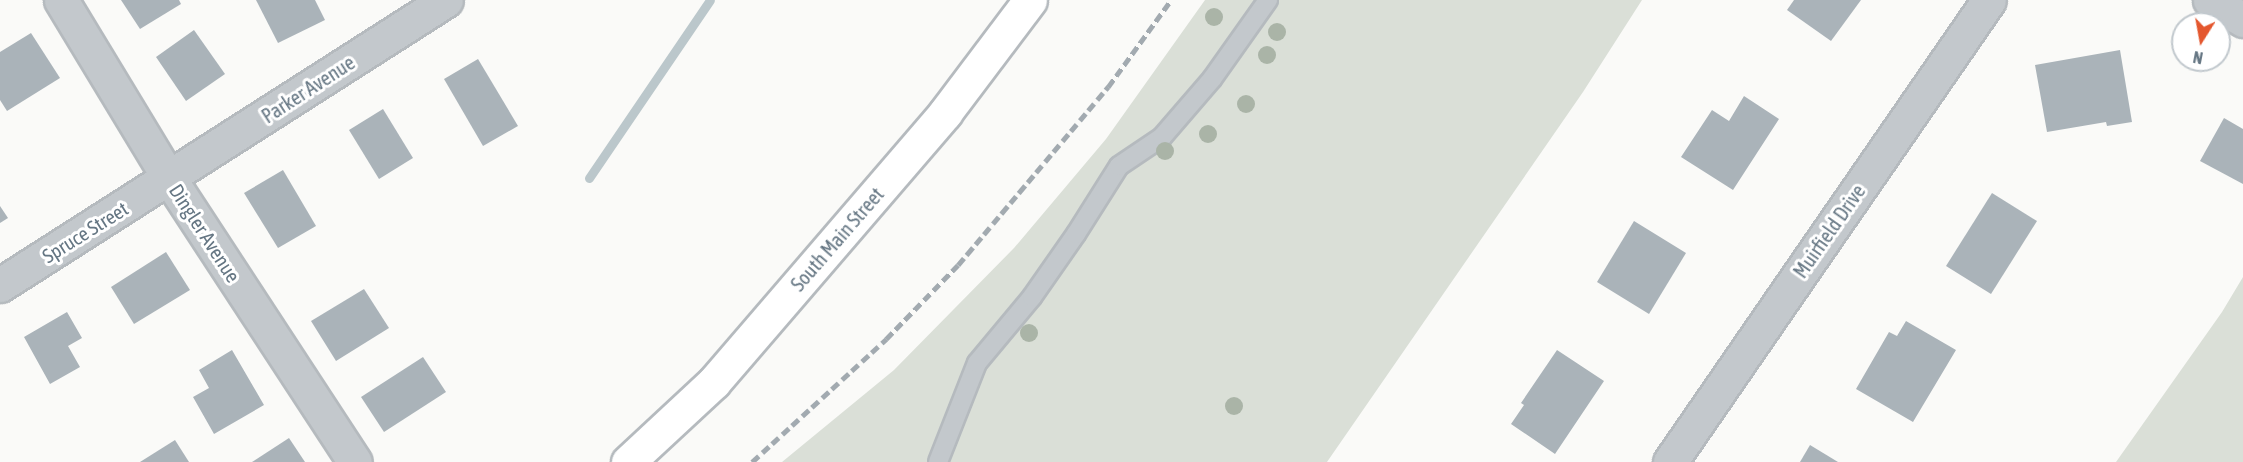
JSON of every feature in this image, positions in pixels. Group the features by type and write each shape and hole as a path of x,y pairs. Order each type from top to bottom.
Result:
{"main road":[{"name":"South Main Street","path":"628,462 714,382 945,113 1030,0"}],"street":[{"name":"Dingler Avenue","path":"61,0 169,178 355,462"},
{"name":"Parker Avenue","path":"169,178 446,0"},
{"name":"Muirfield Drive","path":"1670,462 1989,0"},
{"path":"2210,0 2243,20"},
{"name":"Spruce Street","path":"0,285 169,178"}],"lane":[{"path":"938,462 977,363 1032,297 1119,166 1162,137 1212,79 1268,0"}],"shaded area":[{"path":"1205,0 1642,0 1583,92 1327,462 782,462 894,370 1014,248 1106,139"},
{"path":"2243,277 2243,462 2116,462 2222,312"}],"building":[{"path":"121,0 179,0 181,4 140,29"},
{"path":"256,0 315,0 325,20 278,43"},
{"path":"1794,0 1861,0 1831,41 1787,10"},
{"path":"194,30 225,74 186,101 156,57"},
{"path":"31,33 60,78 7,111 0,100 0,52"},
{"path":"2120,50 2132,122 2107,126 2106,122 2047,132 2035,65"},
{"path":"478,59 518,126 483,146 444,79"},
{"path":"1744,96 1779,119 1733,190 1681,157 1712,110 1729,121"},
{"path":"383,109 413,158 379,179 349,130"},
{"path":"2224,118 2243,129 2243,184 2200,161"},
{"path":"283,170 316,226 278,248 244,193"},
{"path":"1992,193 2037,221 1991,294 1946,266"},
{"path":"0,206 8,218 0,223"},
{"path":"1634,221 1686,253 1649,314 1597,282"},
{"path":"166,252 190,290 134,324 111,287"},
{"path":"364,289 389,328 336,361 311,321"},
{"path":"67,312 82,338 68,346 80,367 50,384 24,337"},
{"path":"1906,321 1956,350 1913,422 1856,389 1889,332 1897,336"},
{"path":"232,350 264,405 214,434 193,397 209,388 199,370"},
{"path":"1557,350 1604,381 1555,454 1511,424 1524,405 1521,403"},
{"path":"423,357 446,392 384,432 361,397"},
{"path":"289,438 305,462 252,462"},
{"path":"175,440 189,462 140,462"},
{"path":"1810,445 1838,462 1800,462"}],"waterway":[{"path":"589,178 710,0"}],"railway":[{"path":"752,462 886,339 958,265 1108,87 1171,0"}]}
